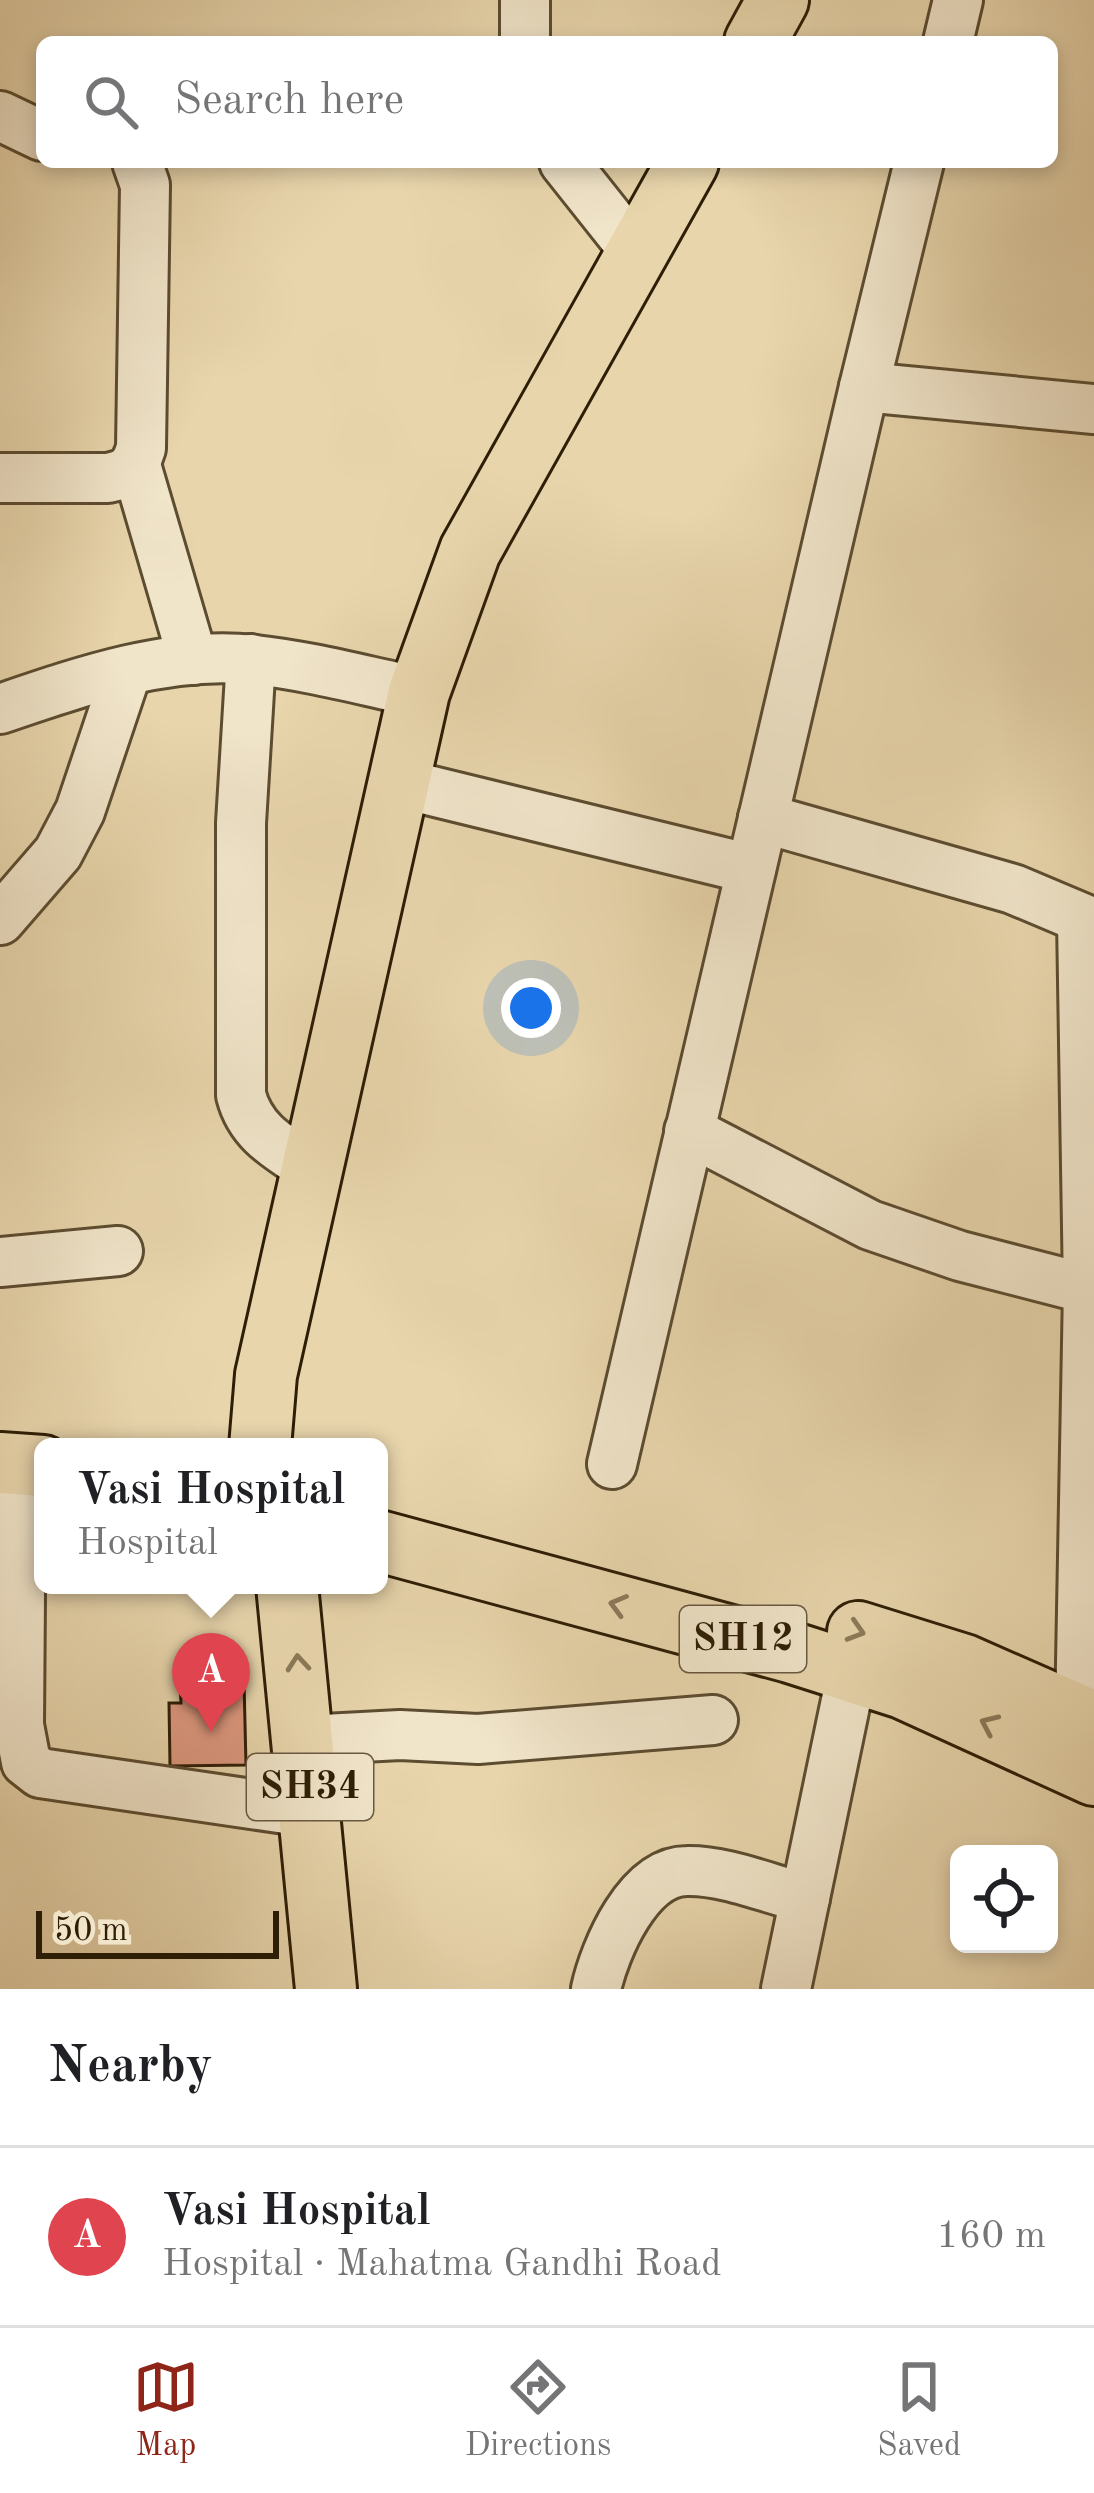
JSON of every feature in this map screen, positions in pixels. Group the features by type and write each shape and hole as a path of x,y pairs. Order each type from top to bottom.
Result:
{"main road":[{"path":"757,36 778,0"},
{"path":"261,1438 266,1375 419,692 470,551 685,168"},
{"name":"SH12","path":"388,1501 943,1658 1087,1720"},
{"name":"SH12","path":"388,1543 852,1672 995,1725 1094,1775"},
{"name":"SH34","path":"288,1594 313,1813 326,1989"}],"street":[{"path":"525,0 525,36"},
{"path":"949,36 958,0"},
{"path":"0,478 108,478 125,475 136,465 141,448 145,185 139,168"},
{"path":"569,168 637,254"},
{"path":"612,1464 918,168"},
{"path":"864,387 1094,409"},
{"path":"136,465 194,660"},
{"path":"251,659 241,823 241,1095 247,1117 261,1134 312,1169"},
{"path":"0,709 127,671 194,660 251,659 419,692"},
{"path":"0,920 58,853 80,811 127,671"},
{"path":"399,783 751,869"},
{"path":"764,818 1013,889 1088,921 1087,1720"},
{"path":"689,1131 870,1225 960,1256 1088,1289"},
{"path":"0,1262 118,1251"},
{"path":"21,1465 9,1725 26,1762 40,1773 313,1813"},
{"path":"786,1989 852,1672"},
{"path":"304,1740 400,1735 478,1739 713,1720"},
{"path":"596,1989 610,1945 657,1881 685,1870 806,1898"}],"building":[{"path":"244,1682 246,1765 170,1766 169,1703 181,1703 180,1684"}],"place":[{"name":"Vasi Hospital","path":"211,1732"}]}
